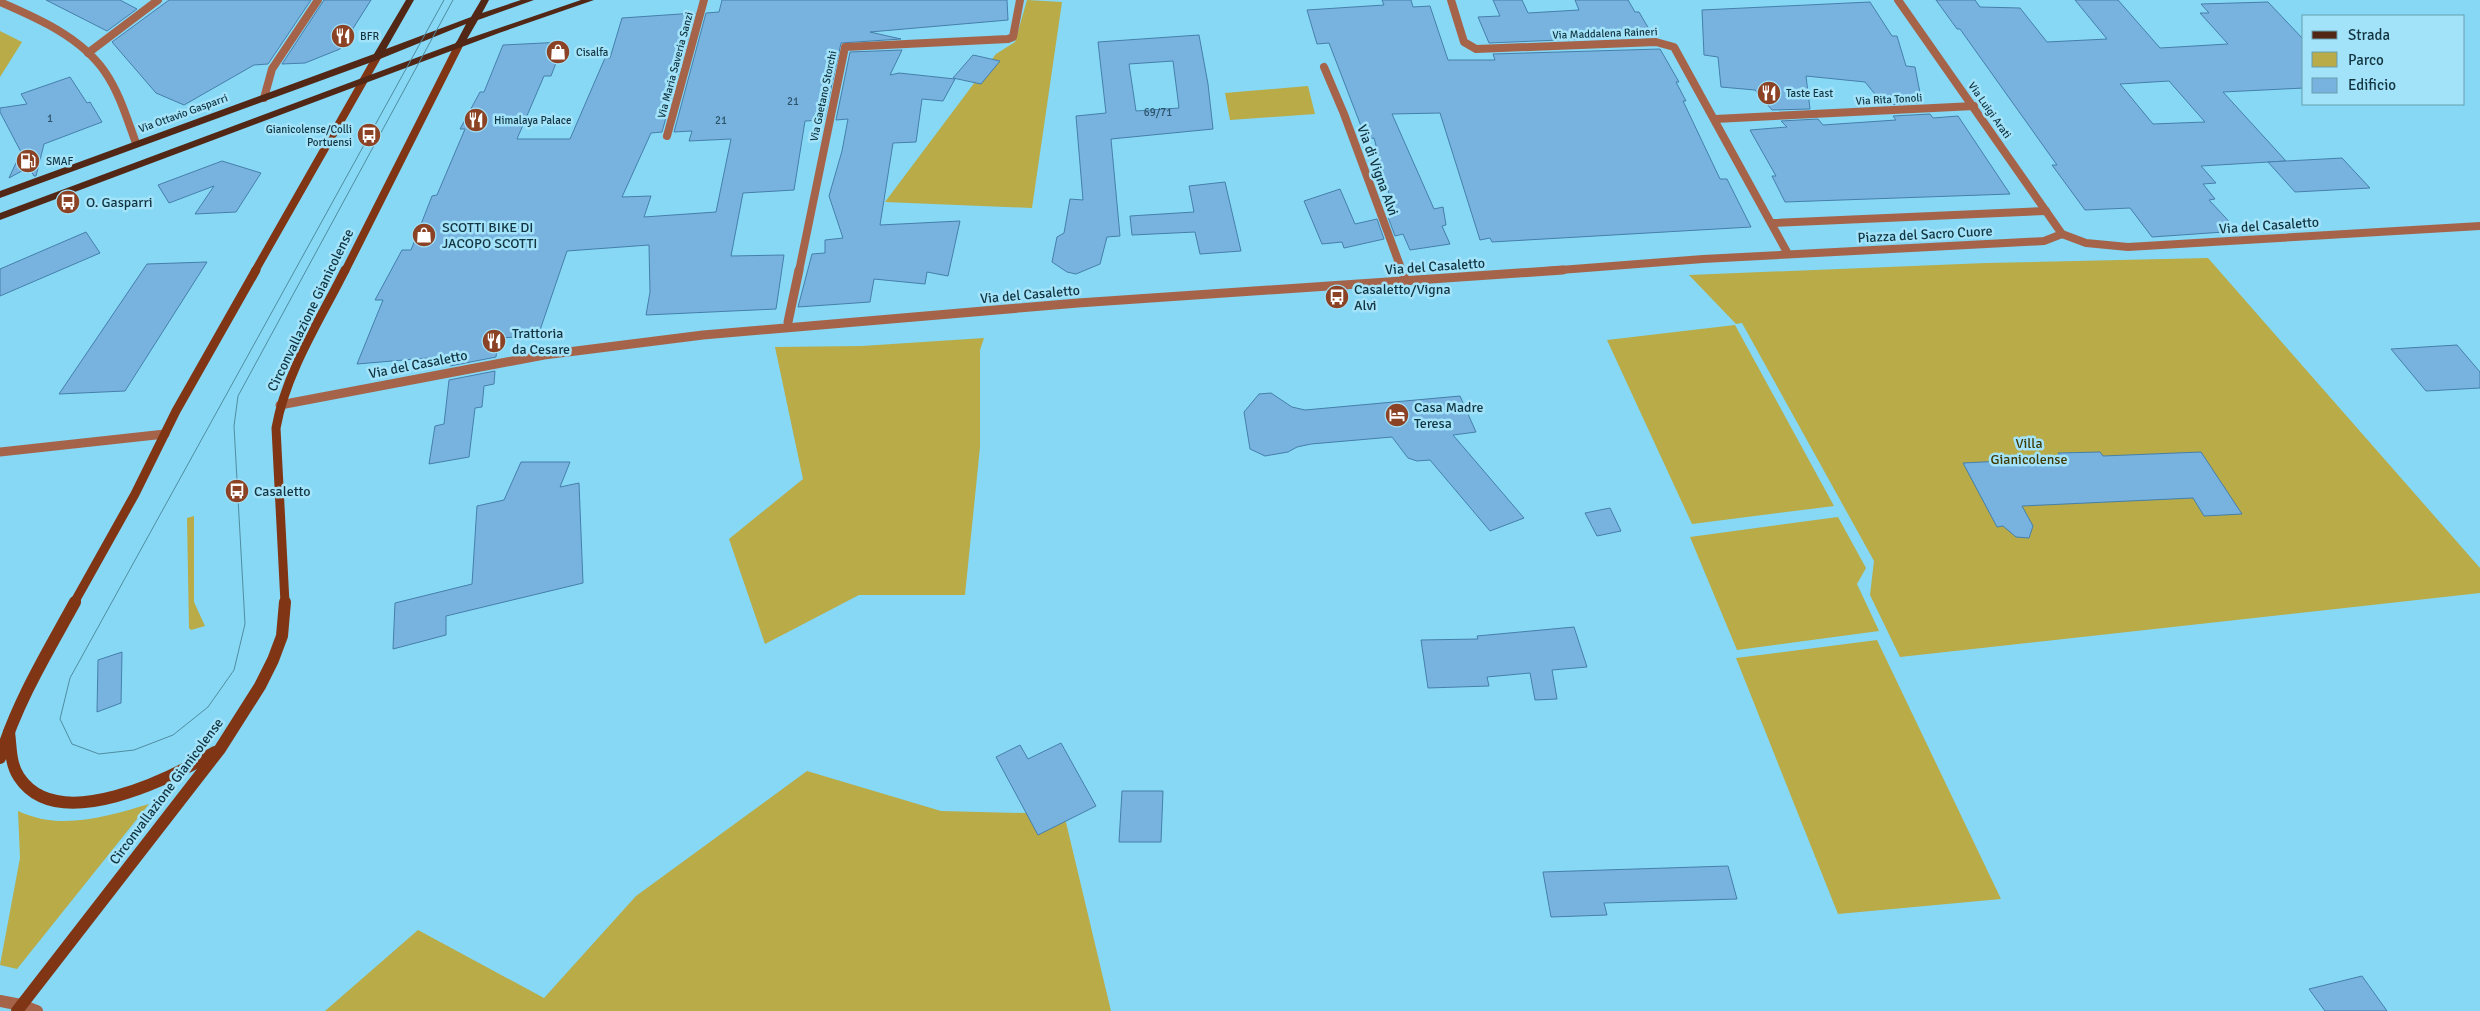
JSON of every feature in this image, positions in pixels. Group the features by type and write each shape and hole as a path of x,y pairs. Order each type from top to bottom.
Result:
{"main road":[{"path":"0,758 9,728 27,689 135,494 165,434 376,57 410,0"},
{"name":"Circonvallazione Gianicolense","path":"19,1008 220,749 266,674 277,649 284,624 286,573 276,443 280,406 294,371 459,45 485,0"},
{"path":"376,57 473,19 530,0"},
{"path":"0,217 535,17 590,0"},
{"name":"Via Ottavio Gasparri","path":"0,196 136,143 376,57"},
{"path":"9,728 12,756 19,777 29,788 41,796 58,800 94,800 127,794 162,781 220,749"}],"street":[{"path":"88,53 158,0"},
{"path":"264,98 272,69 318,0"},
{"name":"Via Maria Saveria Sanzi","path":"667,136 704,0"},
{"name":"Via Gaetano Storchi","path":"788,322 845,47 1008,40 1014,37 1020,0"},
{"name":"Via Maddalena Raineri","path":"1451,0 1464,42 1476,49 1656,42 1670,44 1678,52 1716,119 1788,254"},
{"name":"Via Luigi Arati","path":"1898,0 2062,234"},
{"path":"0,2 34,17 88,53 99,64 119,97 136,143"},
{"name":"Via di Vigna Alvi","path":"1324,67 1344,114 1406,282"},
{"name":"Via Rita Tonoli","path":"1716,119 1974,106"},
{"name":"Piazza del Sacro Cuore","path":"1772,223 2046,211"},
{"name":"Via del Casaletto","path":"2062,234 2090,244 2128,247 2480,226"},
{"name":"Piazza del Sacro Cuore","path":"1788,254 2044,241 2062,234"},
{"name":"Via del Casaletto","path":"280,406 492,364 620,344 1078,303 1406,282 1788,254"},
{"path":"0,452 165,434"},
{"path":"0,1001 19,1008 37,1011"}],"green space":[{"path":"1027,0 1062,2 1032,208 885,202 996,54 1015,42"},
{"path":"0,31 22,42 0,77"},
{"path":"1308,86 1315,114 1230,120 1225,93"},
{"name":"Villa Gianicolense","path":"2208,258 2480,568 2480,593 1900,657 1870,595 1874,561 1742,323 1736,324 1689,275 1986,263"},
{"path":"1735,325 1834,506 1692,524 1607,340"},
{"path":"984,338 980,350 980,447 965,595 859,595 765,644 729,539 803,479 775,347 862,346"},
{"path":"194,516 194,602 205,626 191,630 189,628 187,518"},
{"path":"1838,517 1866,568 1857,584 1879,631 1737,650 1690,537"},
{"path":"1877,640 2001,899 1838,914 1736,658"},
{"path":"807,771 941,811 1064,814 1111,1011 325,1011 418,930 544,998 636,896"},
{"path":"149,804 17,969 0,965 20,858 18,811 34,817 67,821 100,817"}],"building":[{"path":"46,0 120,0 137,9 107,31"},
{"path":"169,0 311,0 268,64 254,65 184,105 156,93 112,42"},
{"path":"324,0 371,0 340,49 305,63 282,64"},
{"path":"722,0 1007,0 1008,20 870,32 901,39 841,43 824,120 805,121 794,190 743,193 731,256 784,255 776,309 646,315 650,292 649,245 567,251 538,336 498,338 496,357 450,366 451,356 357,364 383,300 375,300 402,250 411,250 432,196 437,195 465,129 460,129 480,92 484,92 503,45 564,42 551,76 544,76 517,139 570,139 605,58 610,58 622,18 695,13 662,132 651,133 622,197 651,196 644,217 716,212 731,139 689,141 692,131 674,132 706,13 719,12"},
{"path":"1382,0 1411,0 1413,7 1430,6 1448,60 1495,60 1493,54 1660,49 1679,82 1676,82 1686,101 1683,101 1720,179 1727,179 1751,227 1492,242 1490,238 1480,240 1440,113 1392,114 1434,209 1443,207 1446,225 1442,226 1450,244 1410,250 1403,234 1395,236 1388,217 1395,216 1374,138 1366,139 1329,43 1317,44 1307,10 1384,5"},
{"path":"1493,0 1522,0 1528,13 1579,10 1575,0 1628,0 1635,12 1639,12 1653,36 1489,43 1478,17 1500,16"},
{"path":"1936,0 1975,0 1980,7 2020,8 2047,42 2107,39 2075,0 2118,0 2160,48 2228,44 2200,13 2209,13 2201,4 2268,2 2302,38 2302,88 2223,92 2286,161 2201,166 2216,183 2203,184 2215,199 2209,200 2238,231 2152,237 2130,208 2085,210 2052,165 2057,165 1960,29 1957,29","holes":["2169,81 2205,122 2153,124 2120,84"]},
{"path":"1870,2 1892,36 1897,36 1906,66 1915,67 1922,103 1884,105 1865,82 1806,76 1810,109 1772,110 1755,90 1721,87 1718,57 1704,55 1702,10"},
{"path":"1199,35 1208,84 1213,129 1111,139 1120,236 1107,237 1100,264 1076,274 1067,272 1052,262 1057,237 1064,233 1070,199 1083,200 1076,116 1106,113 1098,42","holes":["1173,61 1179,108 1136,111 1129,64"]},
{"path":"902,50 890,75 899,73 955,79 943,101 922,99 916,142 893,143 880,225 960,221 948,276 927,272 925,284 874,279 870,302 798,307 812,254 825,253 825,240 843,238 829,196 842,151 848,119 836,120 850,52"},
{"path":"973,55 1000,61 981,84 953,78"},
{"path":"70,77 87,103 90,102 102,122 44,144 36,176 34,176 29,167 9,178 21,152 0,112 0,108 27,104 21,94"},
{"path":"1930,114 1933,118 1958,116 2010,194 1785,202 1772,176 1776,176 1750,130 1787,127 1781,121 1818,119 1823,125 1896,120 1893,116"},
{"path":"2342,158 2370,188 2295,192 2268,162"},
{"path":"222,161 261,173 236,212 195,214 214,186 169,203 158,185"},
{"path":"1225,182 1241,251 1200,254 1195,232 1132,235 1130,216 1194,212 1189,186"},
{"path":"1340,189 1355,224 1377,219 1384,239 1344,248 1342,242 1322,244 1304,201"},
{"path":"86,232 100,253 0,296 0,269"},
{"path":"207,262 125,391 59,394 147,264"},
{"path":"2457,345 2480,372 2480,388 2426,391 2391,349"},
{"path":"495,371 494,384 484,386 482,407 475,408 469,457 429,464 435,426 444,424 449,380"},
{"path":"1271,393 1292,407 1305,410 1460,396 1476,432 1453,435 1524,518 1490,531 1430,460 1417,461 1408,458 1392,437 1311,444 1297,447 1288,452 1265,456 1250,449 1244,412 1259,394"},
{"path":"2100,452 2103,456 2201,452 2242,514 2204,516 2193,498 2022,506 2033,526 2029,538 2016,537 2003,526 1997,527 1963,463 2061,458 2058,453"},
{"path":"521,462 570,462 560,487 579,483 583,583 446,616 446,635 393,649 395,603 472,584 477,506 504,500"},
{"path":"1610,508 1621,531 1597,536 1585,513"},
{"path":"1574,627 1587,667 1552,670 1557,699 1535,700 1530,673 1487,677 1489,686 1428,688 1421,640 1478,639 1477,636"},
{"path":"122,652 121,703 97,712 98,660"},
{"path":"1061,743 1096,806 1038,835 996,757 1020,745 1028,759"},
{"path":"1122,791 1163,791 1161,842 1119,842"},
{"path":"1728,866 1737,899 1604,903 1607,915 1551,917 1543,872"},
{"path":"2362,976 2387,1011 2325,1011 2309,989"}],"tram line":[{"path":"444,0 70,678 60,719 72,744 99,754 134,750 173,735 208,707 234,670 245,624 234,426 238,396 453,0"}],"place":[{"name":"BFR","path":"343,36"},
{"name":"Cisalfa","path":"558,52"},
{"name":"Taste East","path":"1769,93"},
{"name":"Himalaya Palace","path":"476,120"},
{"name":"Gianicolense/Colli Portuensi","path":"369,135"},
{"name":"SMAF","path":"28,161"},
{"name":"O. Gasparri","path":"68,202"},
{"name":"SCOTTI BIKE DI JACOPO SCOTTI","path":"424,235"},
{"name":"Casaletto/Vigna Alvi","path":"1337,297"},
{"name":"Trattoria da Cesare","path":"494,341"},
{"name":"Casa Madre Teresa","path":"1397,415"},
{"name":"Casaletto","path":"237,491"}]}
